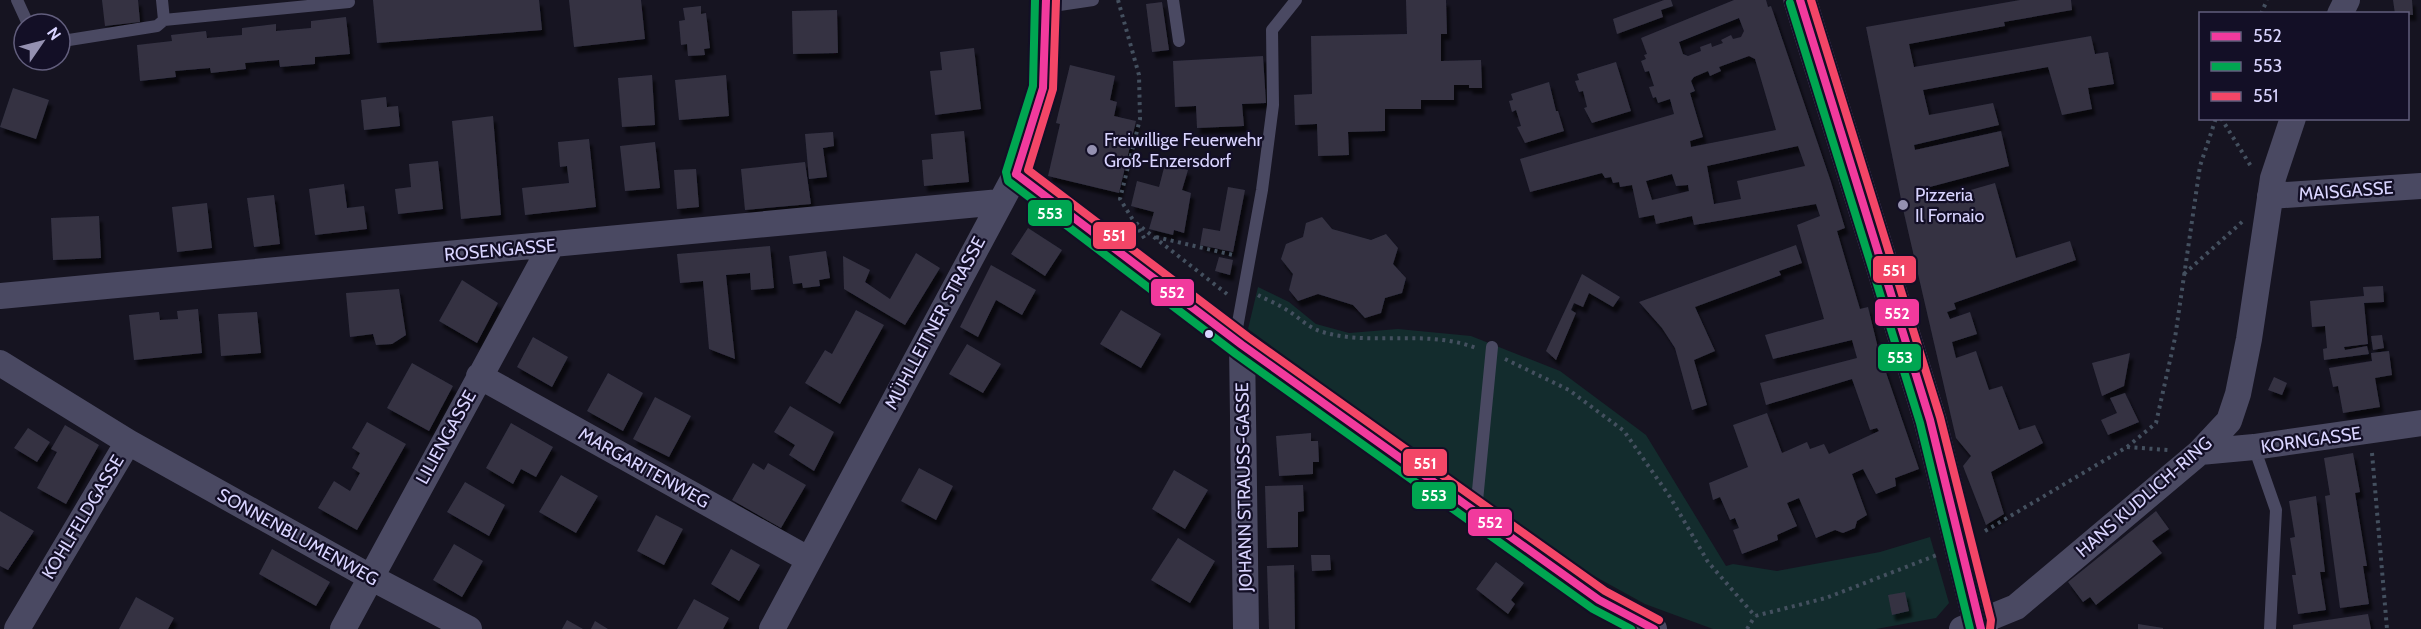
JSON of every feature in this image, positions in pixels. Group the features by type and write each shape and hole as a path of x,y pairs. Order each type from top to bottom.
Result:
{"main road":[{"path":"1800,0 1930,420 1975,627"}],"street":[{"name":"MÜHLLEITNER STRASSE","path":"772,629 1016,174 1043,88 1046,4"},
{"name":"HANS KUDLICH-RING","path":"1975,627 2016,607 2200,452 2229,421 2238,394 2273,178 2292,120"},
{"path":"1016,174 1242,345 1599,600 1654,629"},
{"name":"MAISGASSE","path":"2270,196 2421,186"},
{"name":"ROSENGASSE","path":"0,296 1000,202"},
{"name":"LILIENGASSE","path":"343,629 551,246"},
{"name":"JOHANN STRAUSS-GASSE","path":"1242,345 1246,629"},
{"name":"KOHLFELDGASSE","path":"0,363 128,442 17,629"},
{"name":"MARGARITENWEG","path":"479,376 808,559"},
{"name":"KORNGASSE","path":"2200,452 2371,432 2421,423"},
{"name":"SONNENBLUMENWEG","path":"128,442 372,578 469,629"}],"lane":[{"path":"162,0 164,20"},
{"path":"1046,4 1093,0"},
{"path":"1173,0 1179,41"},
{"path":"1242,345 1237,328 1243,307 1248,259 1262,190 1273,105 1272,30 1296,0"},
{"path":"72,40 157,26 164,20 349,2"},
{"path":"1476,511 1492,350"},
{"path":"2254,447 2276,510 2270,629"}],"path":[{"path":"1118,0 1139,75 1140,119 1120,199 1151,249"},
{"path":"1985,531 2127,447 2156,423 2175,338 2200,166 2215,120"},
{"path":"2184,275 2270,196 2222,120"},
{"path":"1133,220 1243,307"},
{"path":"1154,237 1248,259"},
{"path":"1245,289 1285,309 1317,330 1367,339 1404,337 1457,341 1492,350 1569,390 1624,431 1670,497 1708,562 1755,616"},
{"path":"2371,432 2387,629"},
{"path":"1747,629 1755,616 1826,598 1946,551"}],"green space":[{"path":"1258,287 1289,302 1316,324 1349,333 1398,329 1471,336 1560,371 1646,435 1726,566 1733,564 1777,571 1880,552 1930,537 1949,603 1936,618 1876,629 1713,629 1645,604 1556,555 1248,329"}],"building":[{"path":"102,0 138,0 140,22 105,26"},
{"path":"373,0 539,0 542,30 377,43"},
{"path":"569,0 641,0 645,39 574,47"},
{"path":"1406,0 1446,0 1447,34 1441,34 1441,61 1481,60 1482,88 1454,85 1454,100 1421,100 1421,109 1385,109 1385,131 1348,132 1349,155 1318,156 1317,124 1295,125 1294,95 1312,94 1311,36 1407,34"},
{"path":"1664,0 1671,0 1673,6 1661,10 1663,17 1617,34 1613,19"},
{"path":"1734,0 1766,0 1768,7 1771,6 1845,228 1837,231 1860,309 1868,307 1879,352 1919,469 1895,478 1896,486 1876,494 1863,469 1852,474 1867,515 1857,521 1855,528 1843,533 1835,530 1816,538 1799,498 1787,503 1797,526 1777,535 1778,540 1742,554 1733,530 1739,528 1735,518 1730,520 1720,497 1713,500 1709,483 1748,467 1733,425 1767,413 1782,453 1807,442 1810,449 1824,444 1829,454 1879,431 1877,428 1870,430 1852,379 1766,405 1760,383 1857,358 1852,340 1773,359 1765,335 1824,319 1797,225 1820,216 1816,204 1694,225 1692,216 1656,224 1654,215 1639,218 1632,185 1620,187 1619,182 1613,183 1611,177 1605,178 1602,173 1530,192 1520,159 1674,114 1670,99 1658,103 1656,97 1653,98 1649,87 1654,86 1649,71 1645,72 1641,61 1646,59 1644,55 1647,54 1641,38","holes":["1739,18 1744,31 1741,37 1733,39 1731,35 1721,40 1723,43 1712,47 1711,43 1700,47 1701,51 1688,56 1683,54 1679,42","1749,56 1755,59 1776,130 1691,147 1690,141 1703,137 1690,93 1695,91 1691,81 1694,77 1708,71 1710,76 1721,71 1719,67","1798,146 1805,166 1737,181 1741,199 1714,204 1707,166","1672,174 1676,186 1688,185 1689,191 1652,200 1646,181"]},
{"path":"2020,0 2071,0 2072,10 2004,22 2005,26 1909,44 1914,67 2091,36 2095,54 2108,52 2114,84 2088,88 2092,109 2062,115 2048,67 1923,90 1929,115 1993,103 1999,125 1914,145 1915,150 2001,131 2009,166 1926,188 1929,202 1995,183 2016,258 2070,241 2076,260 1954,303 1956,309 1947,312 1950,319 1970,312 1977,334 1952,342 1956,358 1976,351 1989,390 2002,386 2019,430 2035,425 2043,443 1991,472 2004,514 1986,525 1963,466 1971,456 1956,438 1903,209 1866,27"},
{"path":"2393,0 2412,0 2413,15 2409,15 2409,12 2395,12"},
{"path":"1162,2 1169,50 1152,52 1146,4"},
{"path":"701,6 701,14 706,13 710,48 704,49 705,55 688,56 687,44 681,45 679,21 685,20 683,8"},
{"path":"837,10 838,53 793,54 792,11"},
{"path":"346,17 350,54 315,57 315,64 280,67 279,60 245,63 246,69 211,73 210,68 175,71 176,77 140,81 137,45 172,41 171,35 206,31 207,38 242,35 242,28 276,24 276,31 311,28 311,21"},
{"path":"974,48 981,109 935,115 930,71 942,70 940,52"},
{"path":"1263,56 1266,103 1242,104 1244,126 1197,128 1196,106 1175,107 1173,61"},
{"path":"1616,62 1631,111 1592,123 1584,108 1587,107 1583,91 1579,92 1575,81 1579,80 1577,74"},
{"name":"Freiwillige Feuerwehr Groß-Enzersdorf","path":"1070,65 1115,76 1110,100 1117,102 1114,116 1136,121 1119,193 1048,176 1060,124 1056,123"},
{"path":"652,75 655,125 622,127 618,78"},
{"path":"726,75 729,116 679,120 675,80"},
{"path":"1549,82 1564,131 1525,143 1517,127 1521,126 1516,110 1512,112 1509,101 1513,100 1511,94"},
{"path":"13,88 49,100 36,139 0,127"},
{"path":"386,97 387,107 398,106 400,126 364,130 361,100"},
{"path":"493,116 501,215 461,219 452,121"},
{"path":"964,131 969,182 924,186 922,160 933,159 931,134"},
{"path":"833,132 834,146 823,148 827,177 809,179 805,134"},
{"path":"589,139 596,207 525,215 522,188 569,183 567,166 560,167 558,142"},
{"path":"655,142 660,188 625,191 620,146"},
{"path":"438,161 443,209 398,214 395,189 411,187 409,164"},
{"path":"805,162 811,204 745,210 741,169"},
{"path":"1165,164 1188,170 1182,190 1191,193 1184,233 1174,230 1173,235 1149,229 1154,212 1131,206 1137,181 1159,187"},
{"path":"696,169 699,207 677,209 674,170"},
{"path":"344,184 347,208 364,206 367,229 315,235 309,189"},
{"path":"1228,187 1245,190 1233,252 1200,245 1203,228 1220,231"},
{"path":"274,195 280,244 254,247 247,198"},
{"path":"207,203 212,248 177,252 172,207"},
{"path":"99,216 101,258 53,260 51,218"},
{"path":"1322,217 1332,229 1371,240 1386,234 1398,248 1393,264 1406,278 1402,293 1385,298 1381,313 1365,318 1353,305 1318,294 1298,301 1289,290 1293,274 1281,259 1286,244 1303,237 1306,223"},
{"path":"1028,228 1062,250 1045,276 1011,254"},
{"path":"1796,245 1802,263 1779,271 1781,275 1695,307 1715,351 1694,360 1707,405 1692,410 1675,348 1662,328 1639,302"},
{"path":"770,246 774,288 751,290 750,273 726,275 735,359 709,349 703,281 680,283 677,254"},
{"path":"826,251 830,278 819,280 820,286 803,288 802,283 793,284 789,256"},
{"path":"916,253 940,268 905,325 844,289 843,256 870,270 865,282 890,299"},
{"path":"1219,257 1233,260 1230,275 1215,271"},
{"path":"991,265 1036,290 1022,315 996,300 978,337 960,327"},
{"path":"1582,274 1620,297 1613,307 1589,293 1583,307 1574,303 1571,310 1576,313 1556,360 1546,351"},
{"path":"462,280 498,303 477,343 439,321"},
{"path":"2383,286 2384,302 2364,303 2368,344 2344,347 2345,350 2367,346 2369,354 2324,360 2323,349 2327,348 2325,326 2312,327 2310,301 2364,296 2363,287"},
{"path":"399,289 406,335 392,344 376,345 373,334 350,337 346,293"},
{"path":"198,309 202,353 134,360 129,315 159,312 160,320 178,319 177,311"},
{"path":"856,310 884,325 840,404 805,383 825,350 832,354"},
{"path":"1121,310 1161,334 1141,368 1100,344"},
{"path":"257,312 261,353 221,356 218,314"},
{"path":"2382,335 2384,348 2373,350 2371,336"},
{"path":"533,337 568,357 552,387 517,367"},
{"path":"967,344 1001,364 983,393 949,374"},
{"path":"2389,351 2392,375 2375,378 2380,407 2343,413 2338,386 2333,387 2329,368 2372,361 2371,353"},
{"path":"2130,353 2124,386 2102,396 2092,363"},
{"path":"412,363 453,386 429,431 387,408"},
{"path":"608,373 643,393 623,431 587,411"},
{"path":"2274,377 2287,383 2282,395 2268,390"},
{"path":"2125,393 2139,422 2108,435 2101,420 2117,413 2110,398"},
{"path":"655,397 691,416 669,457 633,439"},
{"path":"790,406 834,432 814,471 789,455 795,445 774,432"},
{"path":"367,422 406,444 357,530 318,508 334,481 350,491 360,473 352,468 360,453 352,448"},
{"path":"511,423 553,447 536,477 521,469 513,484 486,468"},
{"path":"65,425 99,445 66,504 37,488 57,452 51,449"},
{"path":"28,428 50,442 37,462 14,448"},
{"path":"1311,433 1311,441 1318,441 1319,462 1313,462 1313,474 1279,476 1276,436"},
{"path":"2353,453 2360,492 2355,493 2367,566 2363,566 2369,604 2340,608 2325,496 2330,495 2324,458"},
{"path":"753,463 764,470 768,463 806,485 781,528 732,500"},
{"path":"919,468 953,486 936,520 901,501"},
{"path":"1174,470 1208,490 1185,529 1152,509"},
{"path":"561,475 598,496 576,533 539,512"},
{"path":"465,482 505,505 489,536 447,512"},
{"path":"1303,485 1304,511 1298,512 1298,547 1267,548 1265,486"},
{"path":"2316,496 2325,572 2320,572 2326,610 2298,614 2292,575 2296,575 2290,538 2295,537 2289,501"},
{"path":"0,511 34,531 8,570 0,566"},
{"path":"2156,511 2169,529 2152,541 2162,553 2096,605 2090,597 2083,602 2068,582"},
{"path":"656,515 683,529 664,565 637,551"},
{"path":"1178,538 1215,561 1190,603 1151,580"},
{"path":"454,544 483,561 462,597 433,580"},
{"path":"272,549 330,582 316,606 259,574"},
{"path":"731,549 760,565 739,601 711,584"},
{"path":"1311,555 1330,555 1331,570 1312,571"},
{"path":"1496,562 1524,583 1511,600 1515,604 1508,614 1476,589"},
{"path":"1294,565 1295,629 1269,629 1267,566"},
{"path":"1905,592 1909,611 1892,615 1888,595"},
{"path":"136,597 174,618 168,629 119,629"},
{"path":"694,599 729,618 723,629 677,629"},
{"path":"2368,614 2371,629 2293,629 2293,625"},
{"path":"567,620 583,629 562,629"},
{"path":"595,621 608,629 591,629"},
{"path":"2138,624 2163,628 2163,629 2138,629"}],"transit line":[{"name":"553","path":"1035,0 1033,86 1006,172 1008,181 1236,354 1593,609 1631,629"},
{"name":"552","path":"1016,174 1043,88 1046,0"},
{"name":"551","path":"1056,0 1053,89 1028,170 1248,337 1605,591 1659,620"},
{"name":"552","path":"1800,0 1930,420 1981,629"},
{"name":"551","path":"1811,0 1940,417 1991,620 1990,629"},
{"name":"553","path":"1790,3 1920,423 1970,629"},
{"name":"552","path":"1016,174 1242,345 1599,600 1654,629"}],"place":[{"name":"Freiwillige Feuerwehr Groß-Enzersdorf","path":"1092,150"},
{"name":"Pizzeria Il Fornaio","path":"1903,205"}]}
